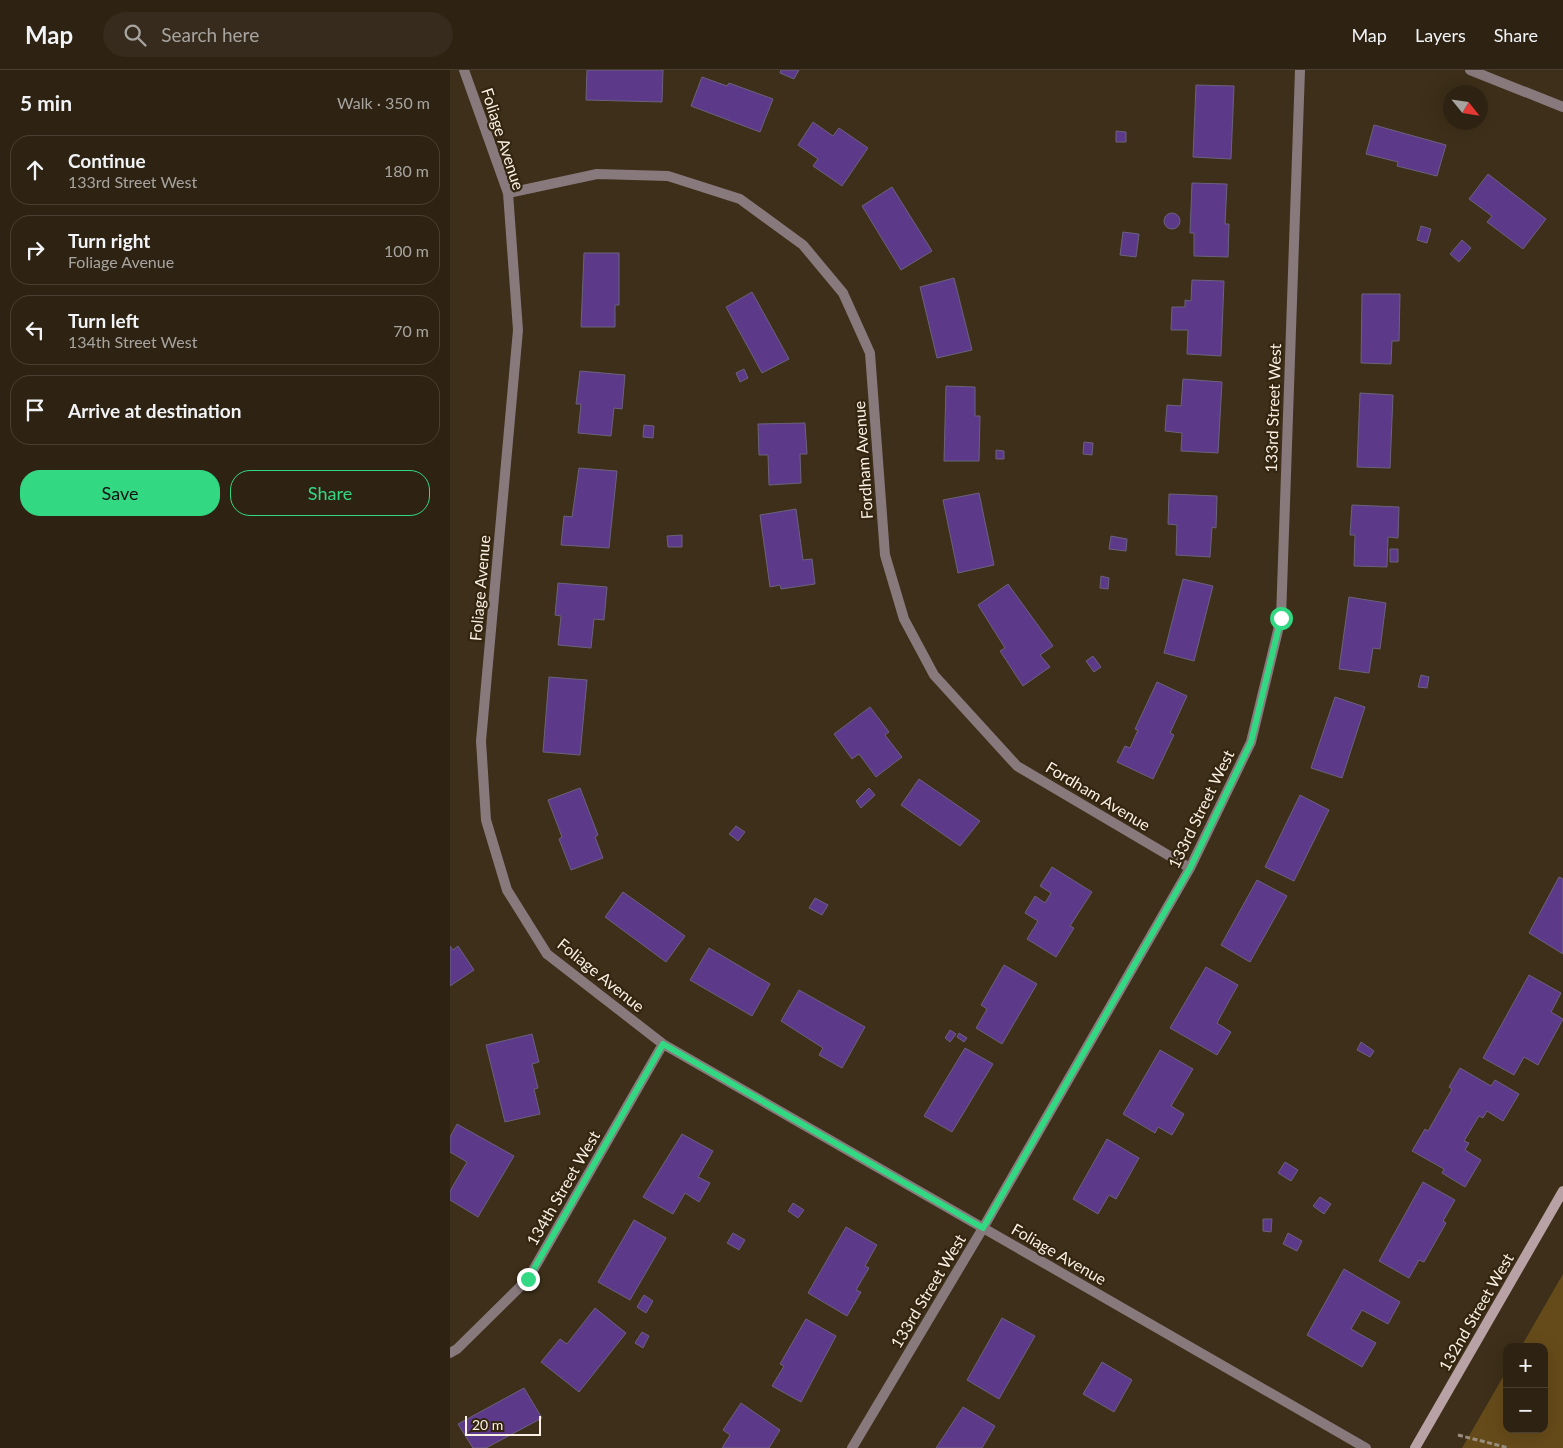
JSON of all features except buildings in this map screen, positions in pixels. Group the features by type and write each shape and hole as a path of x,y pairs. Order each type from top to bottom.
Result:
{"street":[{"name":"Foliage Avenue","path":"464,70 508,194 518,330 481,741 486,820 507,890 547,954 663,1044 1366,1448"},
{"name":"133rd Street West","path":"852,1448 983,1228 1190,868 1251,742 1281,618 1300,70"},
{"path":"1470,70 1563,107"},
{"name":"Fordham Avenue","path":"508,194 597,174 668,176 740,199 803,244 843,294 870,353 885,555 904,619 934,675 1017,766 1190,868"},
{"name":"134th Street West","path":"450,1353 457,1349 528,1279 663,1044"},
{"name":"132nd Street West","path":"1415,1448 1563,1191"}],"path":[{"path":"1458,1435 1509,1448"}],"shaded area":[{"path":"1563,1274 1563,1448 1462,1448 1503,1377 1503,1433 1548,1433 1548,1343 1523,1343"}],"route":[{"path":"528,1279 663,1044 983,1228 1190,868 1251,742 1281,618"}]}
